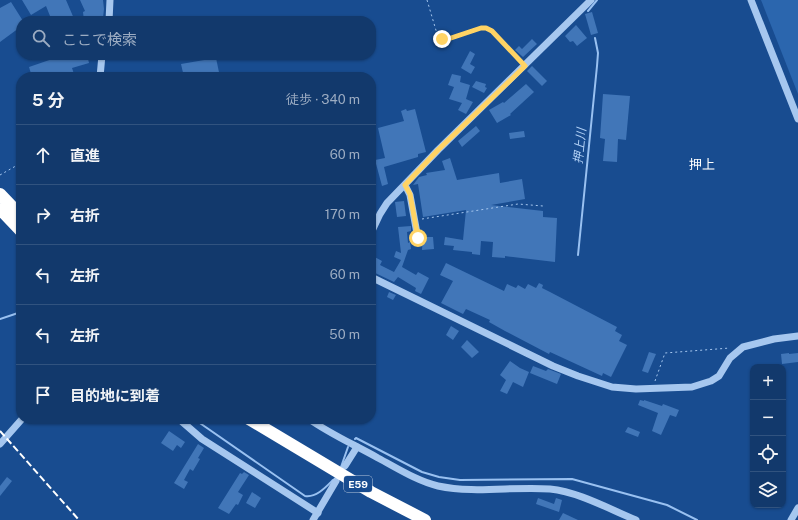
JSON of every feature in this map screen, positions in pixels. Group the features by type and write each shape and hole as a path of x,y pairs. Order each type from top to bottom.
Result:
{"highway":[{"path":"0,194 16,211"},
{"path":"0,209 16,226"},
{"name":"E59","path":"257,424 371,492 425,520"},
{"name":"E59","path":"264,424 293,446"}],"street":[{"path":"109,16 110,0"},
{"path":"376,222 387,203 438,150 591,0"},
{"path":"751,0 798,119"},
{"path":"100,72 102,60"},
{"path":"405,185 410,194 418,238"},
{"path":"376,279 565,371 612,387 692,387 711,381 718,376 730,358 743,347 774,339 798,336"},
{"path":"0,444 18,424"},
{"path":"185,424 202,439 318,513"},
{"path":"318,424 418,479 440,486 463,488 552,489 581,498 636,520"},
{"path":"345,466 358,447"},
{"path":"314,520 336,481"},
{"path":"791,520 798,508"}],"path":[{"path":"427,0 438,36 442,39 445,40 481,28 486,28 492,31 525,66"},
{"path":"0,175 16,166"},
{"path":"415,220 518,204 543,206"},
{"path":"652,388 665,353 743,347"}],"shaded area":[{"path":"761,0 798,0 798,94"}],"building":[{"path":"22,0 66,0 73,16 50,16 46,6 31,15"},
{"path":"80,0 103,0 103,16 83,16 83,12 85,11"},
{"path":"11,2 20,16 16,16 16,30 0,42 0,8"},
{"path":"592,12 598,33 591,35 585,14"},
{"path":"576,25 587,38 577,46 573,41 570,42 565,36"},
{"path":"532,39 537,44 523,57 515,50 519,46 522,49"},
{"path":"470,51 475,54 470,64 475,67 471,74 461,68"},
{"path":"49,60 88,60 89,63 72,68 73,72 30,72 29,67"},
{"path":"204,60 216,60 219,72 183,72 181,64"},
{"path":"532,66 547,81 542,86 527,71"},
{"path":"452,74 461,76 460,82 470,85 466,99 473,102 466,114 458,110 462,103 449,99 454,87 448,85"},
{"path":"476,81 486,84 485,87 487,88 484,93 472,87"},
{"path":"526,84 534,92 510,114 511,115 497,123 489,110 503,102 504,103"},
{"path":"603,94 630,96 626,140 618,139 617,162 603,161 605,139 600,138"},
{"path":"406,109 407,111 415,109 426,152 418,154 418,157 384,167 388,184 382,186 376,160 385,158 378,128 404,121 401,111"},
{"path":"476,126 480,131 462,147 458,141"},
{"path":"524,131 525,137 510,139 509,133"},
{"path":"450,158 457,180 499,173 500,183 522,179 525,199 491,205 543,211 543,217 557,218 555,262 505,256 505,258 492,257 493,242 481,241 480,255 472,254 472,252 453,250 454,246 444,245 445,237 463,240 466,210 423,217 418,184 413,185 419,177 427,175 426,173 445,170 442,161"},
{"path":"404,201 406,216 397,217 395,202"},
{"path":"411,226 411,231 407,232 408,243 410,242 411,249 408,250 402,267 416,275 418,272 429,278 421,294 415,291 416,288 398,277 394,282 376,273 376,258 382,261 380,265 394,272 401,260 394,257 396,251 401,253 398,227"},
{"path":"423,237 433,237 434,249 422,250"},
{"path":"446,263 504,291 507,284 516,288 518,285 525,289 528,284 536,288 539,283 543,285 542,288 617,327 615,331 622,335 619,341 627,345 611,377 603,373 602,376 550,352 549,354 489,322 490,320 466,309 463,314 441,303 453,281 440,275"},
{"path":"389,292 396,295 393,300 387,297"},
{"path":"451,326 459,331 453,340 446,335"},
{"path":"467,340 479,352 472,358 461,347"},
{"path":"649,352 656,354 648,373 642,371"},
{"path":"798,353 798,362 782,364 781,354"},
{"path":"510,361 529,372 523,387 513,382 507,394 500,391 506,380 500,375"},
{"path":"533,366 546,371 548,369 561,374 557,384 530,373"},
{"path":"640,400 662,406 663,404 679,410 676,417 670,415 661,435 652,431 658,413 638,405"},
{"path":"628,427 640,432 638,437 625,432"},
{"path":"169,431 185,442 181,448 177,445 173,451 161,443"},
{"path":"198,444 204,448 193,471 190,469 184,480 188,482 184,489 174,483"},
{"path":"244,472 249,475 238,492 243,495 238,505 236,504 229,514 218,508 240,473 242,474"},
{"path":"7,477 12,481 0,496 0,486"},
{"path":"252,492 261,498 255,508 246,503"},
{"path":"538,498 554,504 556,498 562,500 559,512 536,504"},
{"path":"563,513 578,520 559,520"}],"waterway":[{"name":"押上川","path":"588,11 597,0"},
{"name":"押上川","path":"578,255 597,66 598,53 595,38"},
{"path":"0,319 16,314"},
{"path":"201,424 305,496 317,494 333,480"},
{"path":"355,439 356,438 422,472 439,477 460,480 572,479 667,505 697,520"},
{"path":"341,467 348,447"}],"railway":[{"path":"0,431 79,520"}],"district":[{"name":"押上","path":"702,164"}],"route":[{"path":"418,238 410,194 405,185 438,150 525,66 492,31 486,28 481,28 445,40 442,39"}]}
